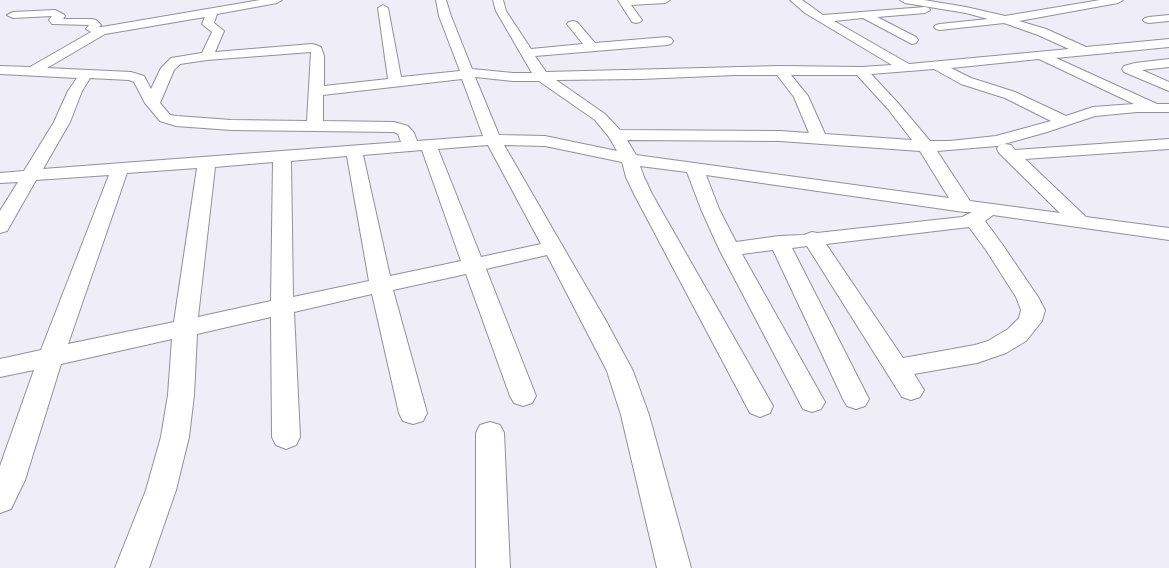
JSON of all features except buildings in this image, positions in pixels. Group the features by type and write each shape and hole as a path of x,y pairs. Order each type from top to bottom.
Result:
{"street":[{"path":"37,1 10,17 56,13 59,16 55,20 56,22 92,22 94,25 92,29 102,31 212,13 277,0"},
{"path":"441,0 445,16 493,140 594,321 620,372 635,415 674,568"},
{"path":"498,0 501,11 541,76 600,117 616,135 630,159 635,177 643,194 760,406"},
{"path":"623,1 665,0"},
{"path":"794,0 907,68"},
{"path":"905,0 966,10 1006,20 1042,32 1086,52"},
{"path":"933,23 1006,20 1095,2 1118,0"},
{"path":"623,1 636,20"},
{"path":"383,8 395,82"},
{"path":"823,18 950,8"},
{"path":"912,11 954,35"},
{"path":"207,56 218,31 208,24 212,13"},
{"path":"865,15 912,40"},
{"path":"1149,20 1169,18"},
{"path":"573,24 591,47"},
{"path":"33,71 102,31"},
{"path":"526,53 668,41"},
{"path":"317,91 467,73 505,76 626,76 780,70 861,71 1086,52 1169,43"},
{"path":"152,103 170,65 185,58 312,48 317,50 318,56 315,126"},
{"path":"1040,55 1162,107"},
{"path":"1169,63 1129,69 1169,87"},
{"path":"936,65 966,80 1010,95 1064,121"},
{"path":"0,70 126,76 139,79 152,103 165,118 176,121 231,125 394,127 402,129 419,146 473,265 523,396"},
{"path":"780,70 801,96 819,138"},
{"path":"861,71 893,106 976,211 1033,310 1030,321 1017,335 997,347 978,354 897,368"},
{"path":"0,83 93,75"},
{"path":"0,227 62,122 75,91 93,75"},
{"path":"616,135 780,136 925,146 950,146 997,141 1041,129 1093,112 1117,109 1162,107"},
{"path":"0,178 493,140 545,141 630,159 976,211 1079,221 1169,234"},
{"path":"997,141 1079,221"},
{"path":"1012,155 1169,144"},
{"path":"354,150 382,285 413,413"},
{"path":"282,156 282,307 286,437"},
{"path":"132,568 161,490 175,437 181,395 185,328 207,161"},
{"path":"0,499 10,480 51,357 120,168"},
{"path":"695,169 710,209 729,249 812,402"},
{"path":"729,249 812,238 940,226 976,211"},
{"path":"812,238 912,390"},
{"path":"779,242 856,399"},
{"path":"0,368 553,248"},
{"path":"490,433 493,568"}]}
